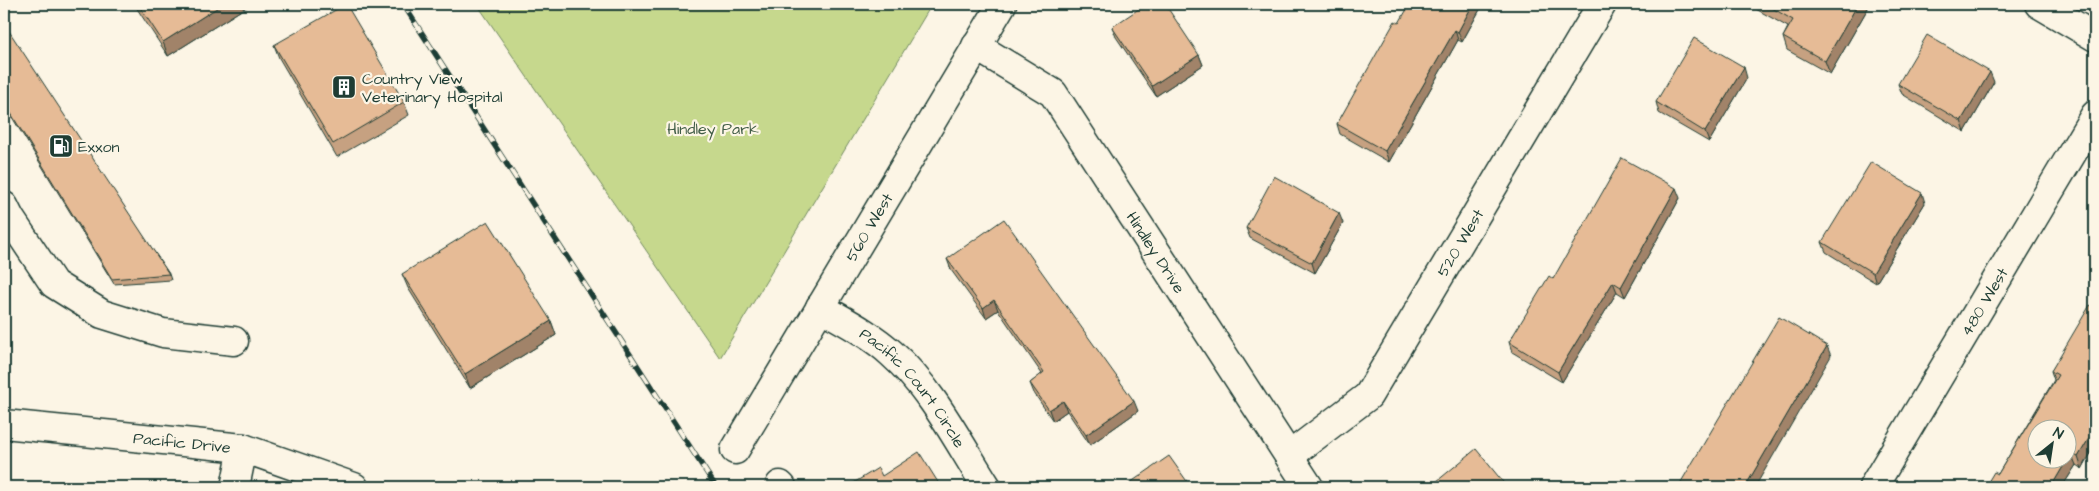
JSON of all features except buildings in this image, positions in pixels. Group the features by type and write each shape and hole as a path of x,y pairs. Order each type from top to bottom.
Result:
{"street":[{"name":"560 West","path":"734,450 1002,4"},
{"name":"520 West","path":"1289,456 1368,396 1602,4"},
{"path":"2039,4 2095,38"},
{"name":"Hindley Drive","path":"976,46 1053,93 1309,487"},
{"name":"480 West","path":"1873,487 2095,115"},
{"path":"4,206 54,284 102,314 163,333 234,341"},
{"name":"Pacific Court Circle","path":"820,307 891,352 916,378 987,487"},
{"name":"Pacific Drive","path":"4,424 243,448 354,487"},
{"path":"235,487 243,448"}],"green space":[{"name":"Hindley Park","path":"477,4 932,4 720,358"}],"railway":[{"path":"403,4 716,487"}],"place":[{"name":"Country View Veterinary Hospital","path":"344,87"},
{"name":"Exxon","path":"61,146"}]}
